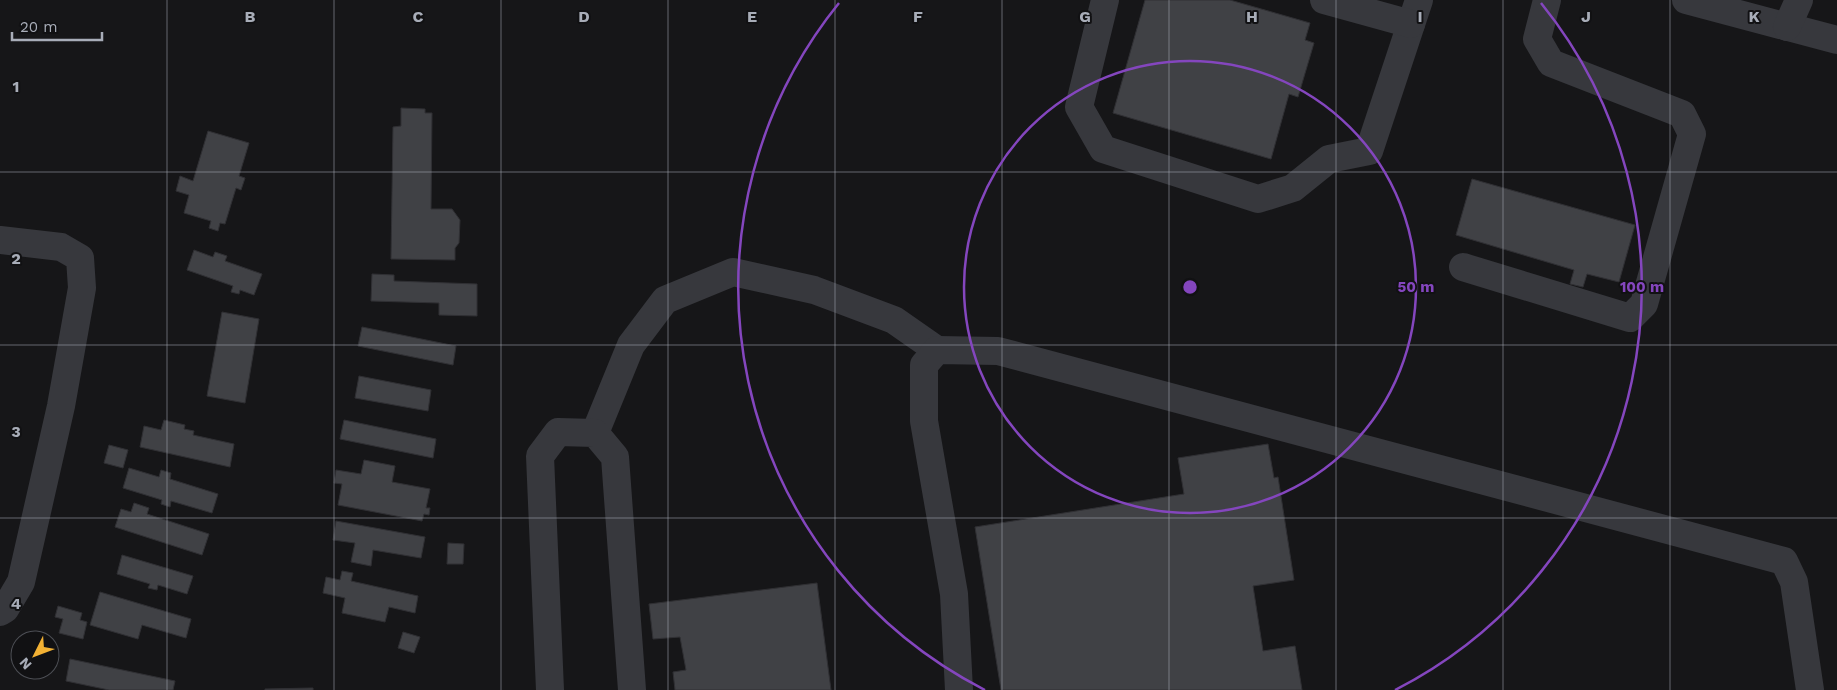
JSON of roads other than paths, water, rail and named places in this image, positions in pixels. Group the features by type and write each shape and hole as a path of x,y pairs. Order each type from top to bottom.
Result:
{"lane":[{"path":"1105,0 1079,107 1103,150 1258,199 1293,188 1329,159 1369,152 1415,12 1324,0"},
{"path":"1464,267 1630,318 1644,304 1692,134 1682,114 1551,63 1537,39 1547,0"},
{"path":"1686,0 1837,40"},
{"path":"1787,26 1800,0"},
{"path":"0,240 61,247 80,258 82,288 61,406 21,582 5,609 0,612"},
{"path":"595,433 631,345 665,300 733,272 814,290 894,320 937,350 998,352 1784,561 1794,582 1810,690"},
{"path":"937,350 924,365 924,421 954,594 959,690"},
{"path":"550,690 540,456 558,432 595,433"},
{"path":"595,433 614,457 632,690"}]}
